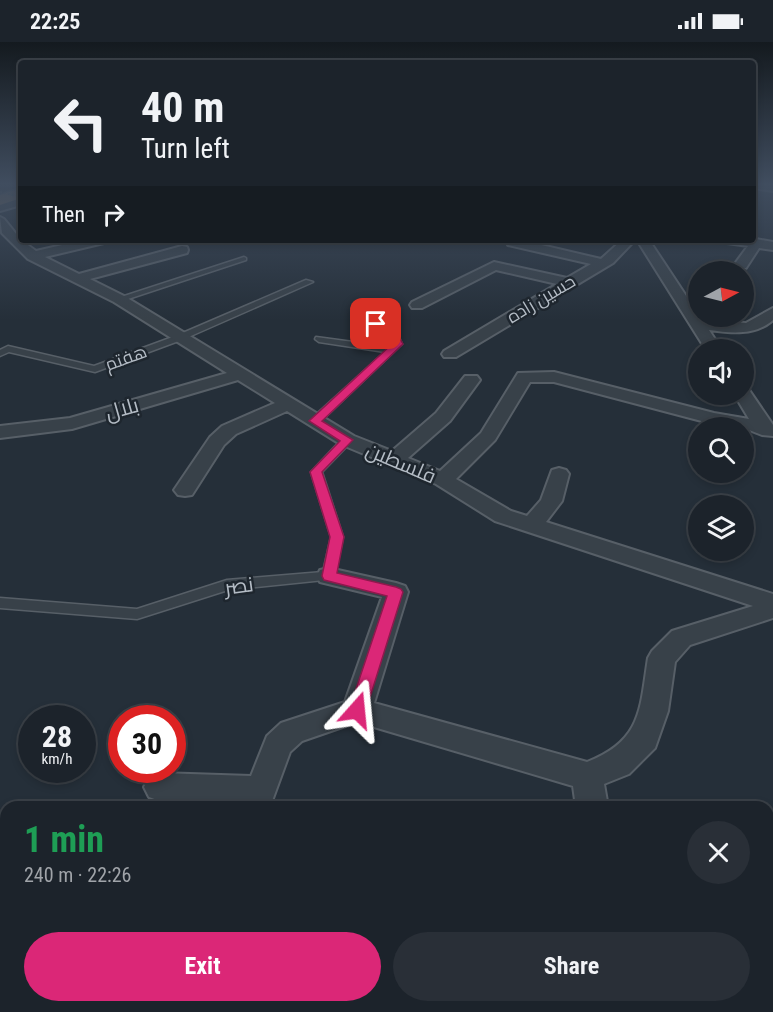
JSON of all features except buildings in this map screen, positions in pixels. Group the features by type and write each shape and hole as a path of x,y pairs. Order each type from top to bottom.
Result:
{"street":[{"name":"فلسطین","path":"23,243 33,256 119,299 347,440 443,480 502,516 773,603"},
{"path":"33,256 87,243"},
{"path":"516,243 603,263"},
{"name":"حسین زاده","path":"450,354 603,263 626,243"},
{"path":"645,243 688,309"},
{"path":"744,261 756,243 773,246"},
{"path":"78,278 182,250"},
{"path":"417,305 494,266 568,283"},
{"path":"754,325 773,312"},
{"path":"722,327 746,330 751,327"},
{"name":"بلال","path":"0,432 72,423 241,374"},
{"path":"443,480 488,436 524,377 554,377 768,430"},
{"path":"394,460 443,417 471,380"},
{"path":"185,490 217,441 229,430 288,404"},
{"path":"750,405 768,430"},
{"path":"532,525 551,501 559,474"},
{"path":"329,576 396,592 357,710"},
{"path":"160,787 261,791 278,745 292,732 357,710 586,776 618,764 644,739 654,711 662,658 681,638 773,609"},
{"path":"586,776 591,801"}],"lane":[{"path":"119,299 244,259"},
{"name":"هفتم","path":"0,353 8,349 95,369 181,337 309,282"},
{"path":"315,421 398,344 394,334 359,313"},
{"path":"320,339 391,350"},
{"path":"329,576 337,537 316,472 347,440"},
{"name":"نصر","path":"0,603 137,614 227,585 329,576"}],"route":[{"path":"357,710 396,592 329,576 337,537 316,472 347,440 315,421 398,344 394,334 376,324"}]}
